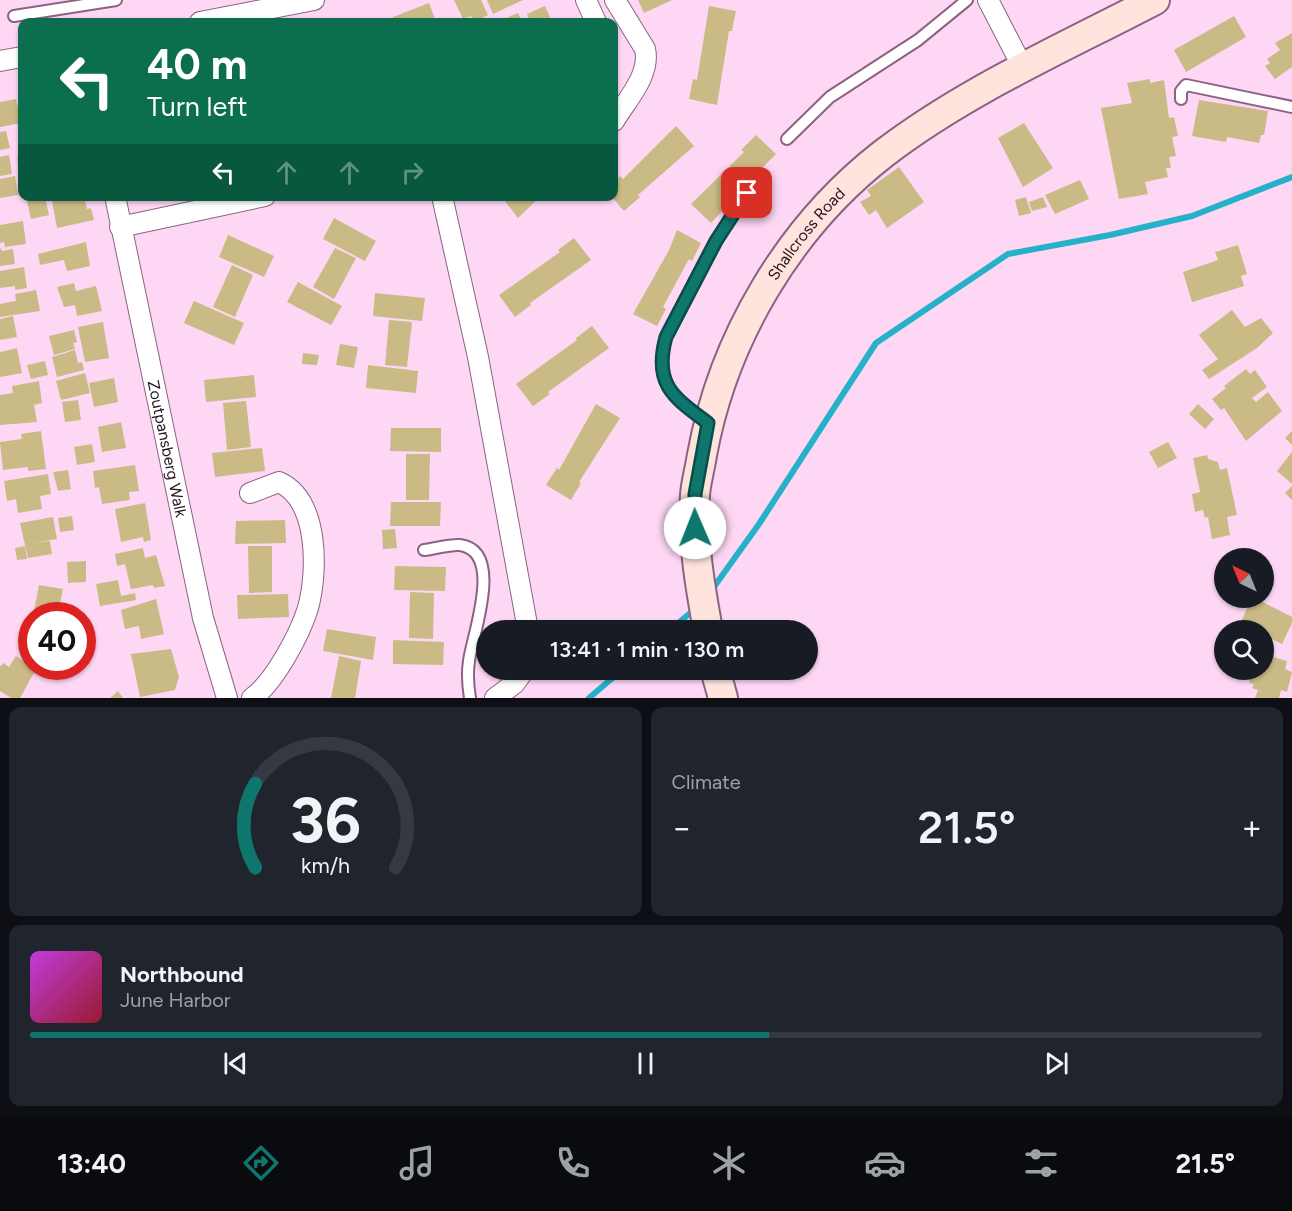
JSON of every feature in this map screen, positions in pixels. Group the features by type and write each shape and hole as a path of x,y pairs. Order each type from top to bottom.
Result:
{"street":[{"path":"218,18 289,2 314,0"},
{"path":"586,0 594,18"},
{"path":"615,0 645,49 647,58 643,74 618,115"},
{"path":"988,0 1023,69"},
{"name":"Shallcross Road","path":"707,620 696,545 695,494 708,423 736,342 766,288 804,234 841,191 882,155 932,120 1155,0"},
{"path":"0,61 18,58"},
{"name":"Zoutpansberg Walk","path":"116,201 203,618 225,697"},
{"path":"120,227 242,201"},
{"path":"443,201 478,357 526,620"},
{"path":"250,493 279,482 287,486 299,498 308,523 313,575 307,610 288,651 269,681 252,698"},
{"path":"495,698 517,680"},
{"path":"718,680 723,698"}],"lane":[{"path":"14,16 116,0"},
{"path":"787,139 830,97 918,40 967,0"},
{"path":"1181,99 1181,91 1186,85 1292,106"},
{"path":"708,423 668,391 661,366 663,350 666,337 716,241 747,193"},
{"path":"424,550 459,545 467,547 479,558 484,584 469,660 470,698"}],"building":[{"path":"454,0 481,0 488,15 482,18 471,16 463,18"},
{"path":"487,0 523,0 493,14"},
{"path":"638,0 672,0 644,13"},
{"path":"429,3 435,18 393,18"},
{"path":"545,6 550,18 529,18 527,14"},
{"path":"709,6 736,11 732,31 729,31 717,105 689,99 693,79 697,80"},
{"path":"518,13 520,18 506,18"},
{"path":"1234,16 1246,37 1186,72 1174,50"},
{"path":"1292,33 1292,67 1275,79 1265,66 1270,63 1267,59 1280,50 1275,43"},
{"path":"1150,79 1150,83 1164,80 1169,118 1174,117 1178,136 1172,137 1176,156 1169,157 1171,168 1166,168 1168,177 1145,182 1148,194 1119,199 1101,108 1132,103 1127,83"},
{"path":"16,99 18,124 0,127 0,102"},
{"path":"1199,100 1268,111 1264,135 1261,135 1259,143 1227,137 1226,142 1192,136"},
{"path":"1024,123 1053,168 1023,187 998,138"},
{"path":"676,126 694,146 638,195 640,197 624,211 615,201 618,201 618,178 620,176 623,179"},
{"path":"6,131 10,148 0,150 0,132"},
{"path":"756,135 776,154 762,168 760,166 722,207 724,209 711,223 691,204 744,152 741,150"},
{"path":"9,155 12,174 0,176 0,157"},
{"path":"899,167 924,202 887,228 876,210 869,215 860,202 871,196 867,190"},
{"path":"15,176 18,195 0,198 0,179"},
{"path":"1080,180 1089,199 1055,214 1045,195"},
{"path":"1026,197 1031,213 1019,216 1015,200"},
{"path":"1043,197 1047,207 1032,211 1029,202"},
{"path":"27,201 46,201 49,215 31,219"},
{"path":"52,201 85,201 87,209 91,208 94,220 57,228"},
{"path":"505,201 536,201 518,218"},
{"path":"334,218 376,241 365,261 323,239"},
{"path":"23,221 26,244 5,247 4,242 0,243 0,225"},
{"path":"677,230 701,243 692,261 689,259 663,307 666,309 657,326 633,314 669,250"},
{"path":"228,235 274,256 264,277 219,257"},
{"path":"574,238 591,260 530,303 531,305 515,317 499,295 560,252 558,250"},
{"path":"86,242 90,266 67,271 64,260 40,265 38,254"},
{"path":"1238,245 1247,274 1241,276 1244,286 1192,302 1183,272 1218,260 1215,252"},
{"path":"0,247 2,251 13,249 15,264 0,266"},
{"path":"335,248 356,258 334,299 313,287"},
{"path":"232,265 253,275 235,317 213,307"},
{"path":"24,267 27,288 15,290 15,286 0,288 0,271"},
{"path":"298,282 342,306 331,325 287,302"},
{"path":"74,283 76,291 96,286 102,311 77,316 75,305 64,307 57,287"},
{"path":"36,290 40,311 0,317 0,304 16,301 15,294"},
{"path":"375,293 425,298 422,321 373,316"},
{"path":"194,301 244,323 234,345 184,323"},
{"path":"1232,310 1245,327 1261,318 1273,333 1257,348 1209,379 1202,370 1218,359 1199,335"},
{"path":"13,316 17,337 0,340 0,319"},
{"path":"389,320 412,322 407,367 385,365"},
{"path":"103,322 109,358 85,362 78,327"},
{"path":"592,326 609,348 548,392 550,394 533,406 516,384 577,340 576,338"},
{"path":"74,330 77,342 73,343 75,349 54,355 49,336"},
{"path":"340,344 358,347 354,368 336,365"},
{"path":"17,348 22,373 0,377 0,352"},
{"path":"75,350 78,363 82,362 84,370 57,377 52,357"},
{"path":"303,353 319,355 317,365 302,364"},
{"path":"45,361 48,375 31,379 27,365"},
{"path":"368,365 418,371 416,393 366,388"},
{"path":"1246,369 1250,374 1255,370 1267,387 1252,398 1256,402 1268,392 1282,411 1246,441 1224,408 1221,410 1212,399 1226,388 1224,386"},
{"path":"85,373 90,393 61,400 56,381"},
{"path":"254,375 256,397 206,402 204,380"},
{"path":"114,378 118,402 94,407 89,383"},
{"path":"39,381 42,403 34,405 37,422 0,425 0,395 13,393 12,386"},
{"path":"78,400 81,420 65,422 62,402"},
{"path":"246,401 251,447 227,450 223,403"},
{"path":"596,404 620,418 579,482 581,483 571,500 546,485 557,468 559,470"},
{"path":"1198,404 1214,419 1205,429 1189,414"},
{"path":"121,422 126,448 102,452 98,427"},
{"path":"391,428 441,428 441,452 390,451"},
{"path":"41,431 46,469 28,471 28,467 3,470 0,442 22,439 21,434"},
{"path":"1292,431 1292,445 1285,438"},
{"path":"1168,442 1177,458 1158,468 1149,452"},
{"path":"92,444 95,462 77,465 74,447"},
{"path":"262,448 265,471 215,477 212,453"},
{"path":"1292,452 1292,484 1277,471"},
{"path":"406,454 430,454 429,500 406,500"},
{"path":"1207,455 1208,459 1218,462 1220,470 1227,468 1237,515 1227,517 1230,535 1212,539 1208,517 1205,518 1203,510 1195,512 1192,494 1200,492 1193,458"},
{"path":"135,465 139,491 129,492 130,500 102,504 99,487 95,488 93,471"},
{"path":"68,470 71,489 58,491 53,472"},
{"path":"48,474 51,494 40,496 42,509 18,513 16,499 7,501 4,481"},
{"path":"1292,486 1292,500 1285,493"},
{"path":"391,502 441,502 440,526 390,526"},
{"path":"145,503 151,540 144,542 143,537 121,542 115,509"},
{"path":"72,516 74,530 60,532 58,518"},
{"path":"53,517 57,539 33,543 50,541 52,554 28,558 20,523"},
{"path":"285,520 286,543 235,544 236,521"},
{"path":"395,529 397,548 383,549 382,530"},
{"path":"25,546 27,559 17,560 15,548"},
{"path":"248,546 272,546 272,592 249,593"},
{"path":"143,548 145,558 156,555 165,586 154,588 153,585 131,589 125,564 117,566 115,554"},
{"path":"86,561 86,582 68,583 67,562"},
{"path":"395,566 446,567 445,591 394,590"},
{"path":"118,580 121,596 135,593 136,600 100,606 96,584"},
{"path":"39,585 63,589 60,602 36,602"},
{"path":"410,592 434,593 433,639 409,638"},
{"path":"288,594 289,617 238,619 237,595"},
{"path":"156,599 164,634 141,639 139,626 125,629 121,610"},
{"path":"1247,608 1274,608 1292,617 1292,623 1282,644 1274,640 1274,620 1242,620"},
{"path":"327,629 376,637 373,660 323,651"},
{"path":"393,640 444,642 443,665 393,664"},
{"path":"171,649 179,677 175,690 140,697 131,654"},
{"path":"16,656 18,657 18,680 30,680 20,698 11,698 0,691 0,667 3,663 9,667"},
{"path":"339,656 361,661 355,698 331,698"},
{"path":"1274,657 1287,661 1285,669 1292,672 1287,692 1281,690 1279,698 1255,698 1258,690 1252,688 1254,684 1249,683 1250,680 1274,680"},
{"path":"118,691 123,698 110,698"}],"waterway":[{"path":"711,591 759,524 876,343 1008,254 1110,235 1192,216 1292,177"},
{"path":"682,620 695,609"},
{"path":"589,698 610,680"}],"route":[{"path":"695,528 695,494 708,423 668,391 661,366 663,350 666,337 716,241 747,193"}]}
